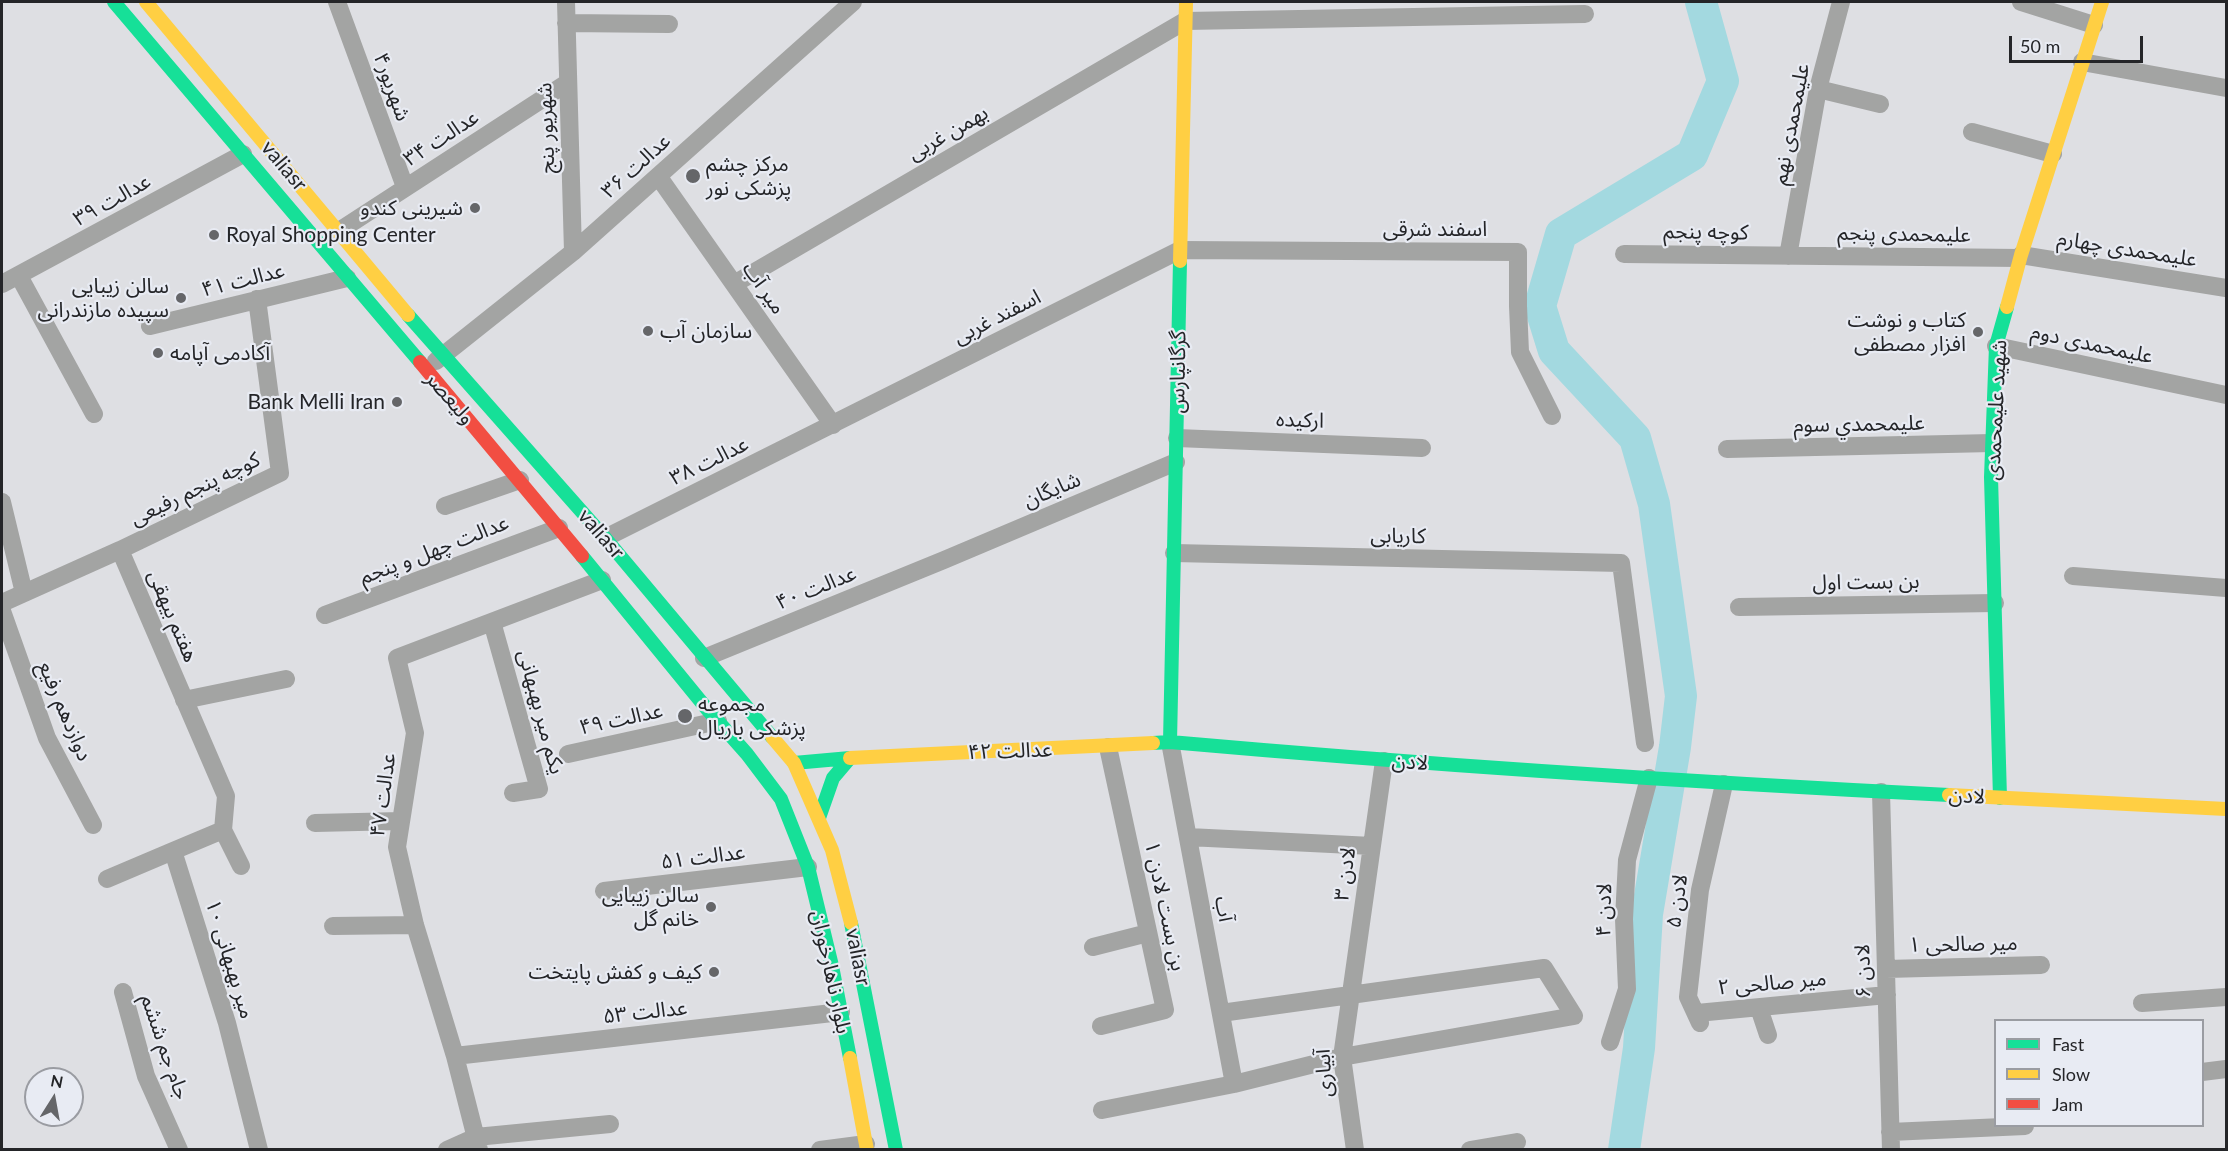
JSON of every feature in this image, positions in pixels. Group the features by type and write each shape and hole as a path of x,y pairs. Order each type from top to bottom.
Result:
{"main road":[{"name":"ولیعصر","path":"114,2 520,480 747,754 781,799"},
{"name":"valiasr","path":"146,2 443,356 605,538 794,764 832,850 848,909 896,1149"},
{"name":"گرگانپارس","path":"1170,742 1186,2"},
{"name":"شهید علیمحمدی","path":"2000,798 1991,477 1996,346 2020,257 2102,2"},
{"name":"عدالت ۴۲","path":"794,764 850,758 1108,747 1170,742"},
{"name":"لادن","path":"1170,742 1384,760 1716,783 2226,809"},
{"path":"819,818 833,778 850,758"},
{"name":"بلوار ناهارخوران","path":"781,799 807,867 841,1012 867,1147"}],"street":[{"name":"شهریور۴","path":"337,2 405,188"},
{"name":"شهریور پنج","path":"566,2 573,252"},
{"name":"عدالت ۳۶","path":"425,370 573,252 853,2"},
{"name":"علیمحمدی نهم","path":"1788,256 1818,89 1841,2"},
{"path":"2021,2 2094,25"},
{"path":"1185,21 1585,14"},
{"name":"بهمن غربی","path":"734,284 1185,21"},
{"path":"566,23 669,24"},
{"path":"2082,62 2226,88"},
{"name":"عدالت ۳۴","path":"339,231 567,83"},
{"path":"1818,89 1880,104"},
{"path":"1972,132 2053,154"},
{"name":"عدالت ۳۹","path":"2,284 243,154"},
{"name":"میر آب","path":"658,176 833,425"},
{"name":"اسفند شرقی","path":"1180,250 1518,252 1520,352 1552,417"},
{"name":"اسفند غربی","path":"833,425 1180,250"},
{"name":"کوچه پنجم","path":"1624,254 1788,256"},
{"name":"علیمحمدی پنجم","path":"1788,256 2020,257"},
{"name":"علیمحمدی چهارم","path":"2020,257 2226,288"},
{"path":"19,276 94,414"},
{"name":"عدالت ۴۱","path":"150,326 347,278"},
{"name":"کوچه پنجم رفیعی","path":"2,603 120,550 280,473 256,299"},
{"name":"علیمحمدی دوم","path":"1996,346 2226,395"},
{"name":"عدالت ۳۸","path":"605,538 833,425"},
{"name":"ارکیده","path":"1177,438 1422,448"},
{"name":"عليمحمدي سوم","path":"1727,449 1992,443"},
{"name":"شایگان","path":"944,560 1176,462"},
{"path":"445,506 520,480"},
{"path":"2,502 24,593"},
{"name":"عدالت چهل و پنجم","path":"325,615 559,528"},
{"name":"هفتم بیهقی","path":"120,550 226,796 223,830"},
{"name":"کاریابی","path":"1174,554 1621,563 1645,743"},
{"name":"عدالت ۴۰","path":"704,658 944,560"},
{"path":"2073,576 2226,588"},
{"name":"عدالت ۴۷","path":"478,1143 416,925 397,847 415,733 397,658 602,580"},
{"name":"بن بست اول","path":"1739,607 1995,603"},
{"name":"دوازدهم رفیع","path":"2,611 47,738 93,825"},
{"name":"یکم میر بهبهانی","path":"492,622 539,789 513,793"},
{"path":"184,700 285,679"},
{"name":"عدالت ۴۹","path":"568,754 718,721"},
{"name":"آب","path":"1170,742 1234,1084"},
{"name":"۱ بن بست لادن","path":"1101,1026 1165,1010 1108,747"},
{"name":"۳ لادن","path":"1351,994 1384,760"},
{"name":"۴ لادن","path":"1610,1042 1627,989 1624,919 1627,860 1649,778"},
{"name":"۵ لادن","path":"1698,1018 1688,997 1700,890 1716,783"},
{"name":"۶ لادن","path":"1881,792 1890,1141"},
{"path":"315,823 401,821"},
{"path":"107,879 223,830 241,867"},
{"path":"1188,837 1372,846"},
{"name":"۱۰ میر بهبهانی","path":"173,851 227,1023 259,1149"},
{"name":"عدالت ۵۱","path":"604,891 807,867"},
{"path":"333,926 416,925"},
{"path":"1093,947 1148,933"},
{"name":"۱ میر صالحی","path":"1886,969 2041,965"},
{"path":"1102,1110 1234,1084 1342,1057 1574,1016 1544,968 1221,1013"},
{"name":"جام جم ششم","path":"123,992 146,1076 179,1149"},
{"name":"آبیاری","path":"1351,994 1342,1057 1355,1149"},
{"name":"۲ میر صالحی","path":"1698,1018 1760,1008 1887,995"},
{"path":"2142,1003 2226,997"},
{"path":"1760,1008 1768,1035"},
{"name":"عدالت ۵۳","path":"455,1056 841,1012"},
{"path":"2204,1072 2226,1069"},
{"path":"447,1149 610,1124"},
{"path":"1890,1141 2008,1127"},
{"path":"1470,1149 1518,1142"},
{"path":"820,1149 867,1147"}],"waterway":[{"path":"1624,1150 1639,1048 1647,914 1675,747 1681,696 1654,504 1635,438 1554,351 1540,306 1561,234 1692,155 1723,81 1701,2"}],"traffic: fast":[{"path":"114,2 420,362"},
{"path":"1170,742 1180,261"},
{"path":"2000,798 1991,477 1996,346 2007,307"},
{"path":"408,315 605,538 772,737"},
{"path":"582,556 707,709 747,754 781,799 808,867 832,966 850,1058"},
{"path":"1153,743 1170,742 1559,772 1949,795"},
{"path":"794,763 850,758 833,778 819,818"},
{"path":"851,923 896,1150"}],"traffic: slow":[{"path":"146,2 408,315"},
{"path":"1180,261 1186,2"},
{"path":"2007,307 2021,255 2102,2"},
{"path":"772,737 794,763 832,850 851,923"},
{"path":"850,758 1153,743"},
{"path":"1949,795 2226,809"},
{"path":"850,1058 867,1150"}],"traffic: jam":[{"path":"420,362 582,556"}],"place":[{"name":"مرکز چشم پزشکی نور","path":"693,176"},
{"name":"شیرینی کندو","path":"475,208"},
{"name":"Royal Shopping Center","path":"214,235"},
{"name":"سالن زیبایی سپیده مازندرانی","path":"181,298"},
{"name":"سازمان آب","path":"648,331"},
{"name":"کتاب و نوشت افزار مصطفی","path":"1978,332"},
{"name":"آکادمی آپامه","path":"158,353"},
{"name":"Bank Melli Iran","path":"397,402"},
{"name":"مجموعه پزشکی باریال","path":"685,716"},
{"name":"سالن زیبایی خانم گل","path":"711,907"},
{"name":"کیف و کفش پایتخت","path":"714,972"}]}
